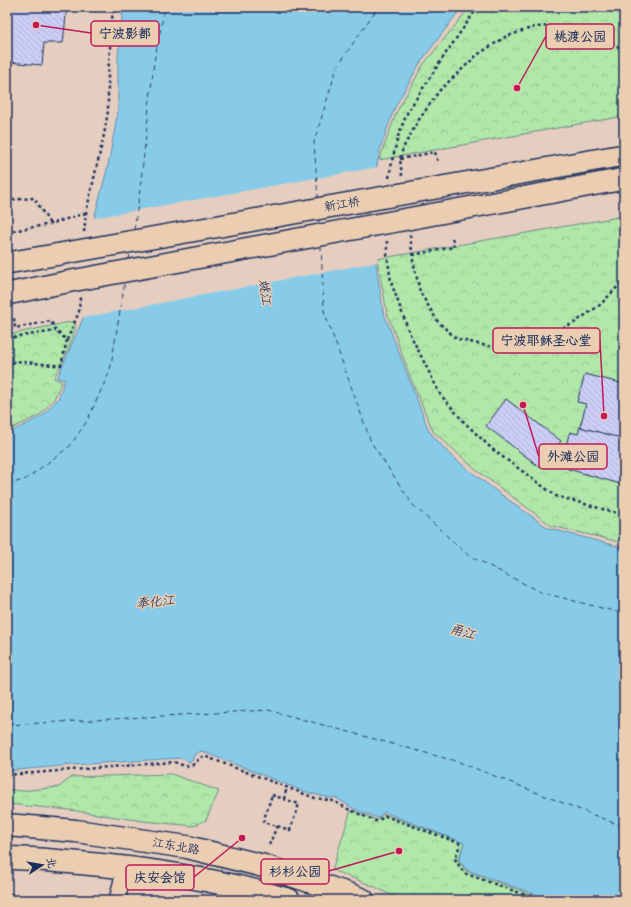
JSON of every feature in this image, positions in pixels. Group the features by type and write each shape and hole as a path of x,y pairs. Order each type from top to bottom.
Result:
{"main road":[{"name":"新江桥","path":"7,264 624,155"},
{"path":"7,294 73,289 624,179"},
{"name":"江东北路","path":"7,825 76,831 187,847 264,866 362,900"},
{"path":"7,858 26,858 125,867 226,884 289,900"}],"street":[{"path":"118,900 125,867"}],"path":[{"path":"84,236 86,213 108,111 108,75 113,7"},
{"path":"389,182 392,161 399,133 408,111 478,7"},
{"path":"403,181 400,159 403,148 418,121 439,91 477,55 505,37 534,27 570,25 604,36 624,51"},
{"path":"400,159 435,152 438,163"},
{"path":"7,202 11,200 34,198 50,224"},
{"path":"7,232 50,224 86,213"},
{"path":"410,233 420,292 438,322 457,339 487,346 506,347 520,344 548,335 574,323 600,305 624,280"},
{"path":"413,255 454,247 452,237"},
{"path":"387,239 387,254 391,282 409,332 440,394 458,416 492,449 556,496 624,514"},
{"path":"7,366 16,361 60,365 67,340 79,312 73,289"},
{"path":"14,318 15,328 51,321 56,331 67,340"},
{"path":"7,338 56,331"},
{"path":"7,775 174,762 181,763 186,766 194,764 200,757 204,756 315,798 333,800 348,809 375,821 378,821 385,816 459,843 460,845 455,858 464,873 539,900"},
{"path":"284,799 287,787"},
{"path":"272,795 298,804 290,830 277,826 263,822 272,795"},
{"path":"269,845 277,826"}],"green space":[{"path":"470,7 624,7 624,116 379,160 397,111 423,65"},
{"path":"624,216 624,543 552,526 476,470 433,431 411,379 387,313 377,259"},
{"path":"75,321 74,333 54,378 62,382 54,399 40,415 7,431 7,335"},
{"path":"171,774 219,791 206,820 194,826 143,821 70,810 7,804 7,789 20,791 59,787 72,777"},
{"path":"351,810 377,820 384,814 464,843 458,860 466,871 546,900 401,900 373,886 332,870"}],"water":[{"path":"123,7 462,7 420,63 395,107 380,149 370,203 373,243 383,311 429,431 451,456 492,488 548,528 624,548 624,900 551,900 467,870 459,860 464,843 384,812 378,818 356,810 336,798 325,797 303,791 201,751 193,756 193,760 190,762 180,758 7,771 7,434 42,416 58,399 65,380 57,378 82,321 89,300 93,266 95,215 108,166 118,111 118,58"}],"pier":[{"path":"378,167 372,203 378,262 81,318 87,299 91,266 93,218"}],"building":[{"path":"7,7 67,7 63,43 44,43 42,65 7,62"},
{"path":"585,374 624,384 624,429 621,439 580,427 586,404 577,402"},
{"path":"506,399 561,441 541,468 486,426"},
{"path":"580,427 624,439 624,485 568,469 573,450 565,448 570,432 578,434"},
{"path":"7,893 13,894 13,900 7,900"},
{"path":"41,896 66,898 65,900 41,900"}],"ferry route":[{"path":"134,230 140,190 154,62 165,7"},
{"path":"318,199 314,142 337,67 378,7"},
{"path":"319,218 319,225"},
{"path":"321,246 324,311 371,442 413,505 468,555 540,592 617,612 624,612"},
{"path":"129,260 130,253"},
{"path":"7,485 26,479 70,446 87,421 110,371 125,281"},
{"path":"7,725 268,710 459,762 624,827"}],"place":[{"name":"宁波影都","path":"36,25"},
{"name":"桃渡公园","path":"517,88"},
{"name":"外滩公园","path":"523,405"},
{"name":"宁波耶稣圣心堂","path":"604,416"},
{"name":"庆安会馆","path":"242,838"},
{"name":"杉杉公园","path":"399,851"}],"water label":[{"name":"姚江","path":"266,292"},
{"name":"奉化江","path":"155,601"},
{"name":"甬江","path":"463,631"}]}
